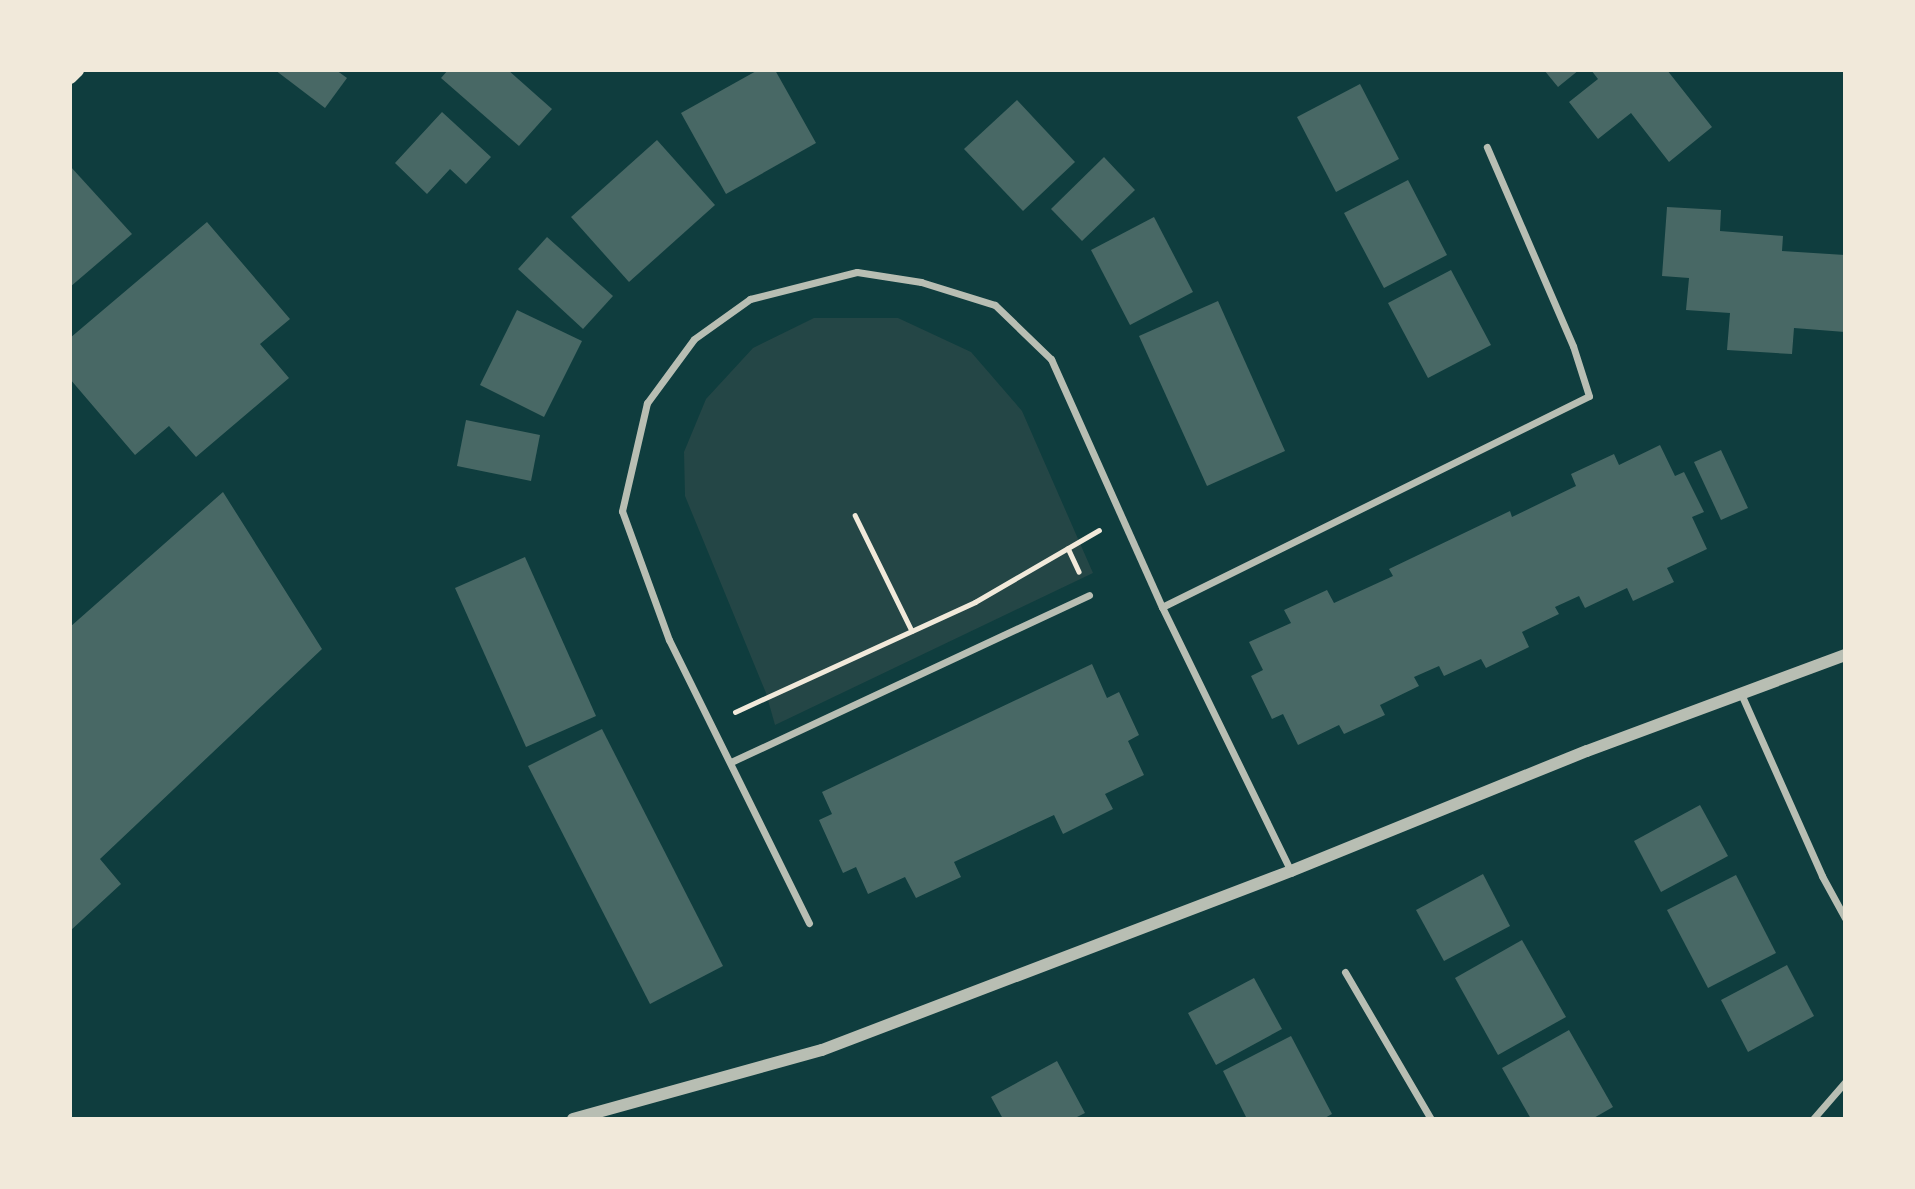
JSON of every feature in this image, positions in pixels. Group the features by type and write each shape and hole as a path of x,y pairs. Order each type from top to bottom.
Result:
{"main road":[{"path":"70,77 77,70"}],"street":[{"path":"1162,607 1589,396 1573,346 1488,147"},
{"path":"809,923 669,640 622,511 648,403 694,339 750,299 857,272 921,282 995,305 1051,359 1162,607 1291,871"},
{"path":"731,762 1089,595"},
{"path":"573,1119 822,1050 1291,871 1587,751 1742,696 1845,655"},
{"path":"1742,696 1822,876 1845,918"},
{"path":"1345,972 1431,1119"},
{"path":"1813,1119 1845,1082"}],"path":[{"path":"855,515 912,631"},
{"path":"709,724 975,602 1121,517"}],"shaded area":[{"path":"814,318 898,318 971,352 1022,411 1093,573 775,725 766,693 685,496 684,452 706,399 753,348"}],"building":[{"path":"275,70 336,70 347,78 325,108"},
{"path":"448,70 508,70 552,109 519,146 441,78"},
{"path":"758,70 775,70 816,143 726,194 681,113"},
{"path":"1544,70 1579,70 1558,87"},
{"path":"1591,70 1667,70 1712,127 1669,162 1631,113 1598,139 1569,102 1598,79"},
{"path":"1360,84 1399,159 1336,192 1297,117"},
{"path":"1017,100 1075,162 1023,211 964,149"},
{"path":"442,112 491,157 466,184 450,169 427,194 395,163"},
{"path":"657,140 715,205 629,282 571,217"},
{"path":"1104,157 1135,190 1082,241 1051,209"},
{"path":"70,166 132,234 70,287"},
{"path":"1408,180 1447,255 1384,288 1344,213"},
{"path":"1667,207 1721,210 1720,231 1783,236 1782,251 1845,255 1845,332 1794,328 1792,354 1727,350 1730,313 1686,310 1689,278 1662,276"},
{"path":"1154,217 1193,292 1130,325 1091,250"},
{"path":"207,222 290,319 260,344 289,378 196,457 169,426 135,455 70,379 70,338"},
{"path":"547,237 613,296 583,329 518,269"},
{"path":"1451,270 1491,345 1428,378 1388,303"},
{"path":"1218,301 1285,451 1207,486 1139,336"},
{"path":"517,310 582,341 544,417 480,385"},
{"path":"466,420 540,435 531,481 457,466"},
{"path":"1660,445 1675,476 1684,472 1704,512 1692,517 1707,549 1667,568 1674,582 1633,601 1627,588 1585,608 1579,596 1555,607 1559,614 1522,632 1529,647 1486,668 1481,659 1444,676 1439,666 1414,677 1419,686 1380,705 1385,715 1344,734 1339,725 1298,745 1283,714 1272,719 1251,676 1263,670 1249,642 1291,623 1284,610 1327,590 1334,603 1393,576 1389,569 1510,511 1512,517 1576,486 1571,474 1614,454 1619,465"},
{"path":"1721,450 1748,508 1721,520 1694,462"},
{"path":"223,492 322,649 100,859 121,884 70,931 70,627"},
{"path":"525,557 596,716 526,747 455,588"},
{"path":"1092,664 1107,698 1119,692 1139,735 1128,741 1144,775 1105,794 1113,809 1063,834 1054,815 954,862 961,877 916,898 905,877 868,894 856,867 843,873 819,820 832,814 822,792"},
{"path":"602,729 723,966 650,1004 528,766"},
{"path":"1700,805 1728,856 1661,892 1634,841"},
{"path":"1483,874 1510,926 1444,961 1416,910"},
{"path":"1736,875 1776,953 1708,988 1667,910"},
{"path":"1522,940 1566,1017 1498,1055 1455,978"},
{"path":"1787,965 1814,1016 1748,1052 1721,1000"},
{"path":"1254,978 1282,1029 1216,1065 1188,1013"},
{"path":"1569,1030 1613,1107 1592,1119 1531,1119 1502,1068"},
{"path":"1291,1036 1332,1114 1323,1119 1247,1119 1223,1071"},
{"path":"1057,1061 1085,1113 1073,1119 1003,1119 991,1097"}]}
